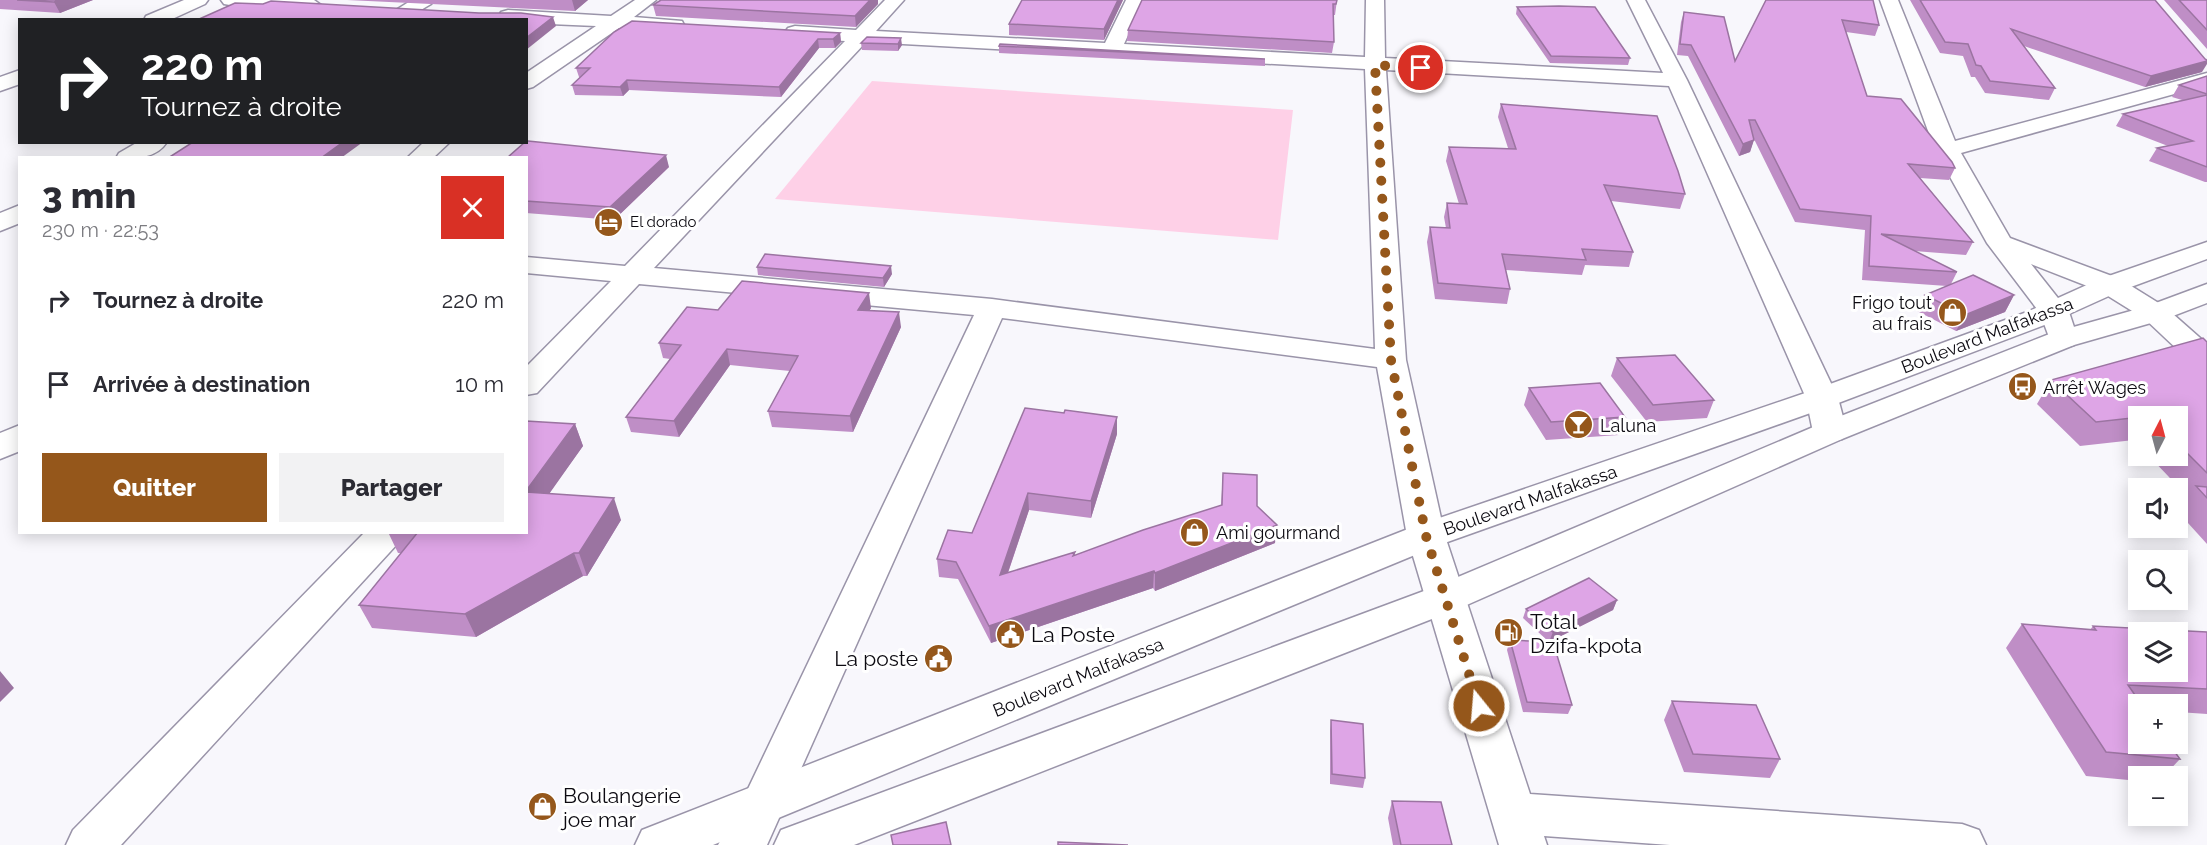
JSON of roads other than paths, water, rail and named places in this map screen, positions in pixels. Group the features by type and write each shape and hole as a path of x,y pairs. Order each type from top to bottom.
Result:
{"street":[{"path":"158,18 199,0"},
{"path":"230,0 335,6"},
{"path":"528,82 647,0"},
{"path":"528,384 895,0"},
{"path":"1112,48 1135,0"},
{"path":"1375,0 1375,65 1391,360 1426,536 1518,829 1962,845"},
{"path":"1636,0 1677,81 1826,415"},
{"path":"1889,0 1947,150 2000,243 2058,326"},
{"path":"370,8 397,15 433,6"},
{"path":"487,15 696,27"},
{"path":"778,31 1677,81"},
{"path":"0,85 18,77"},
{"path":"1947,150 2207,79"},
{"path":"131,156 152,144"},
{"path":"421,156 436,144"},
{"path":"2000,243 2110,285 2155,313 2207,360"},
{"name":"Boulevard Malfakassa","path":"2058,326 2110,285 2207,250"},
{"path":"528,265 992,308 1391,360"},
{"name":"Boulevard Malfakassa","path":"659,845 1426,536 1826,415 2058,326 2155,313 2207,293"},
{"path":"742,845 763,805 992,308"},
{"name":"Boulevard Malfakassa","path":"798,845 1446,598 1826,415"},
{"path":"0,448 18,436"},
{"path":"90,845 385,534"}],"place":[{"name":"El dorado","path":"609,222"},
{"name":"Frigo tout au frais","path":"1953,312"},
{"name":"Arrêt Wages","path":"2022,387"},
{"name":"Laluna","path":"1579,425"},
{"name":"Ami gourmand","path":"1195,532"},
{"name":"Total Dzifa-kpota","path":"1509,633"},
{"name":"La Poste","path":"1010,634"},
{"name":"La poste","path":"939,658"},
{"name":"Boulangerie joe mar","path":"542,807"}]}
